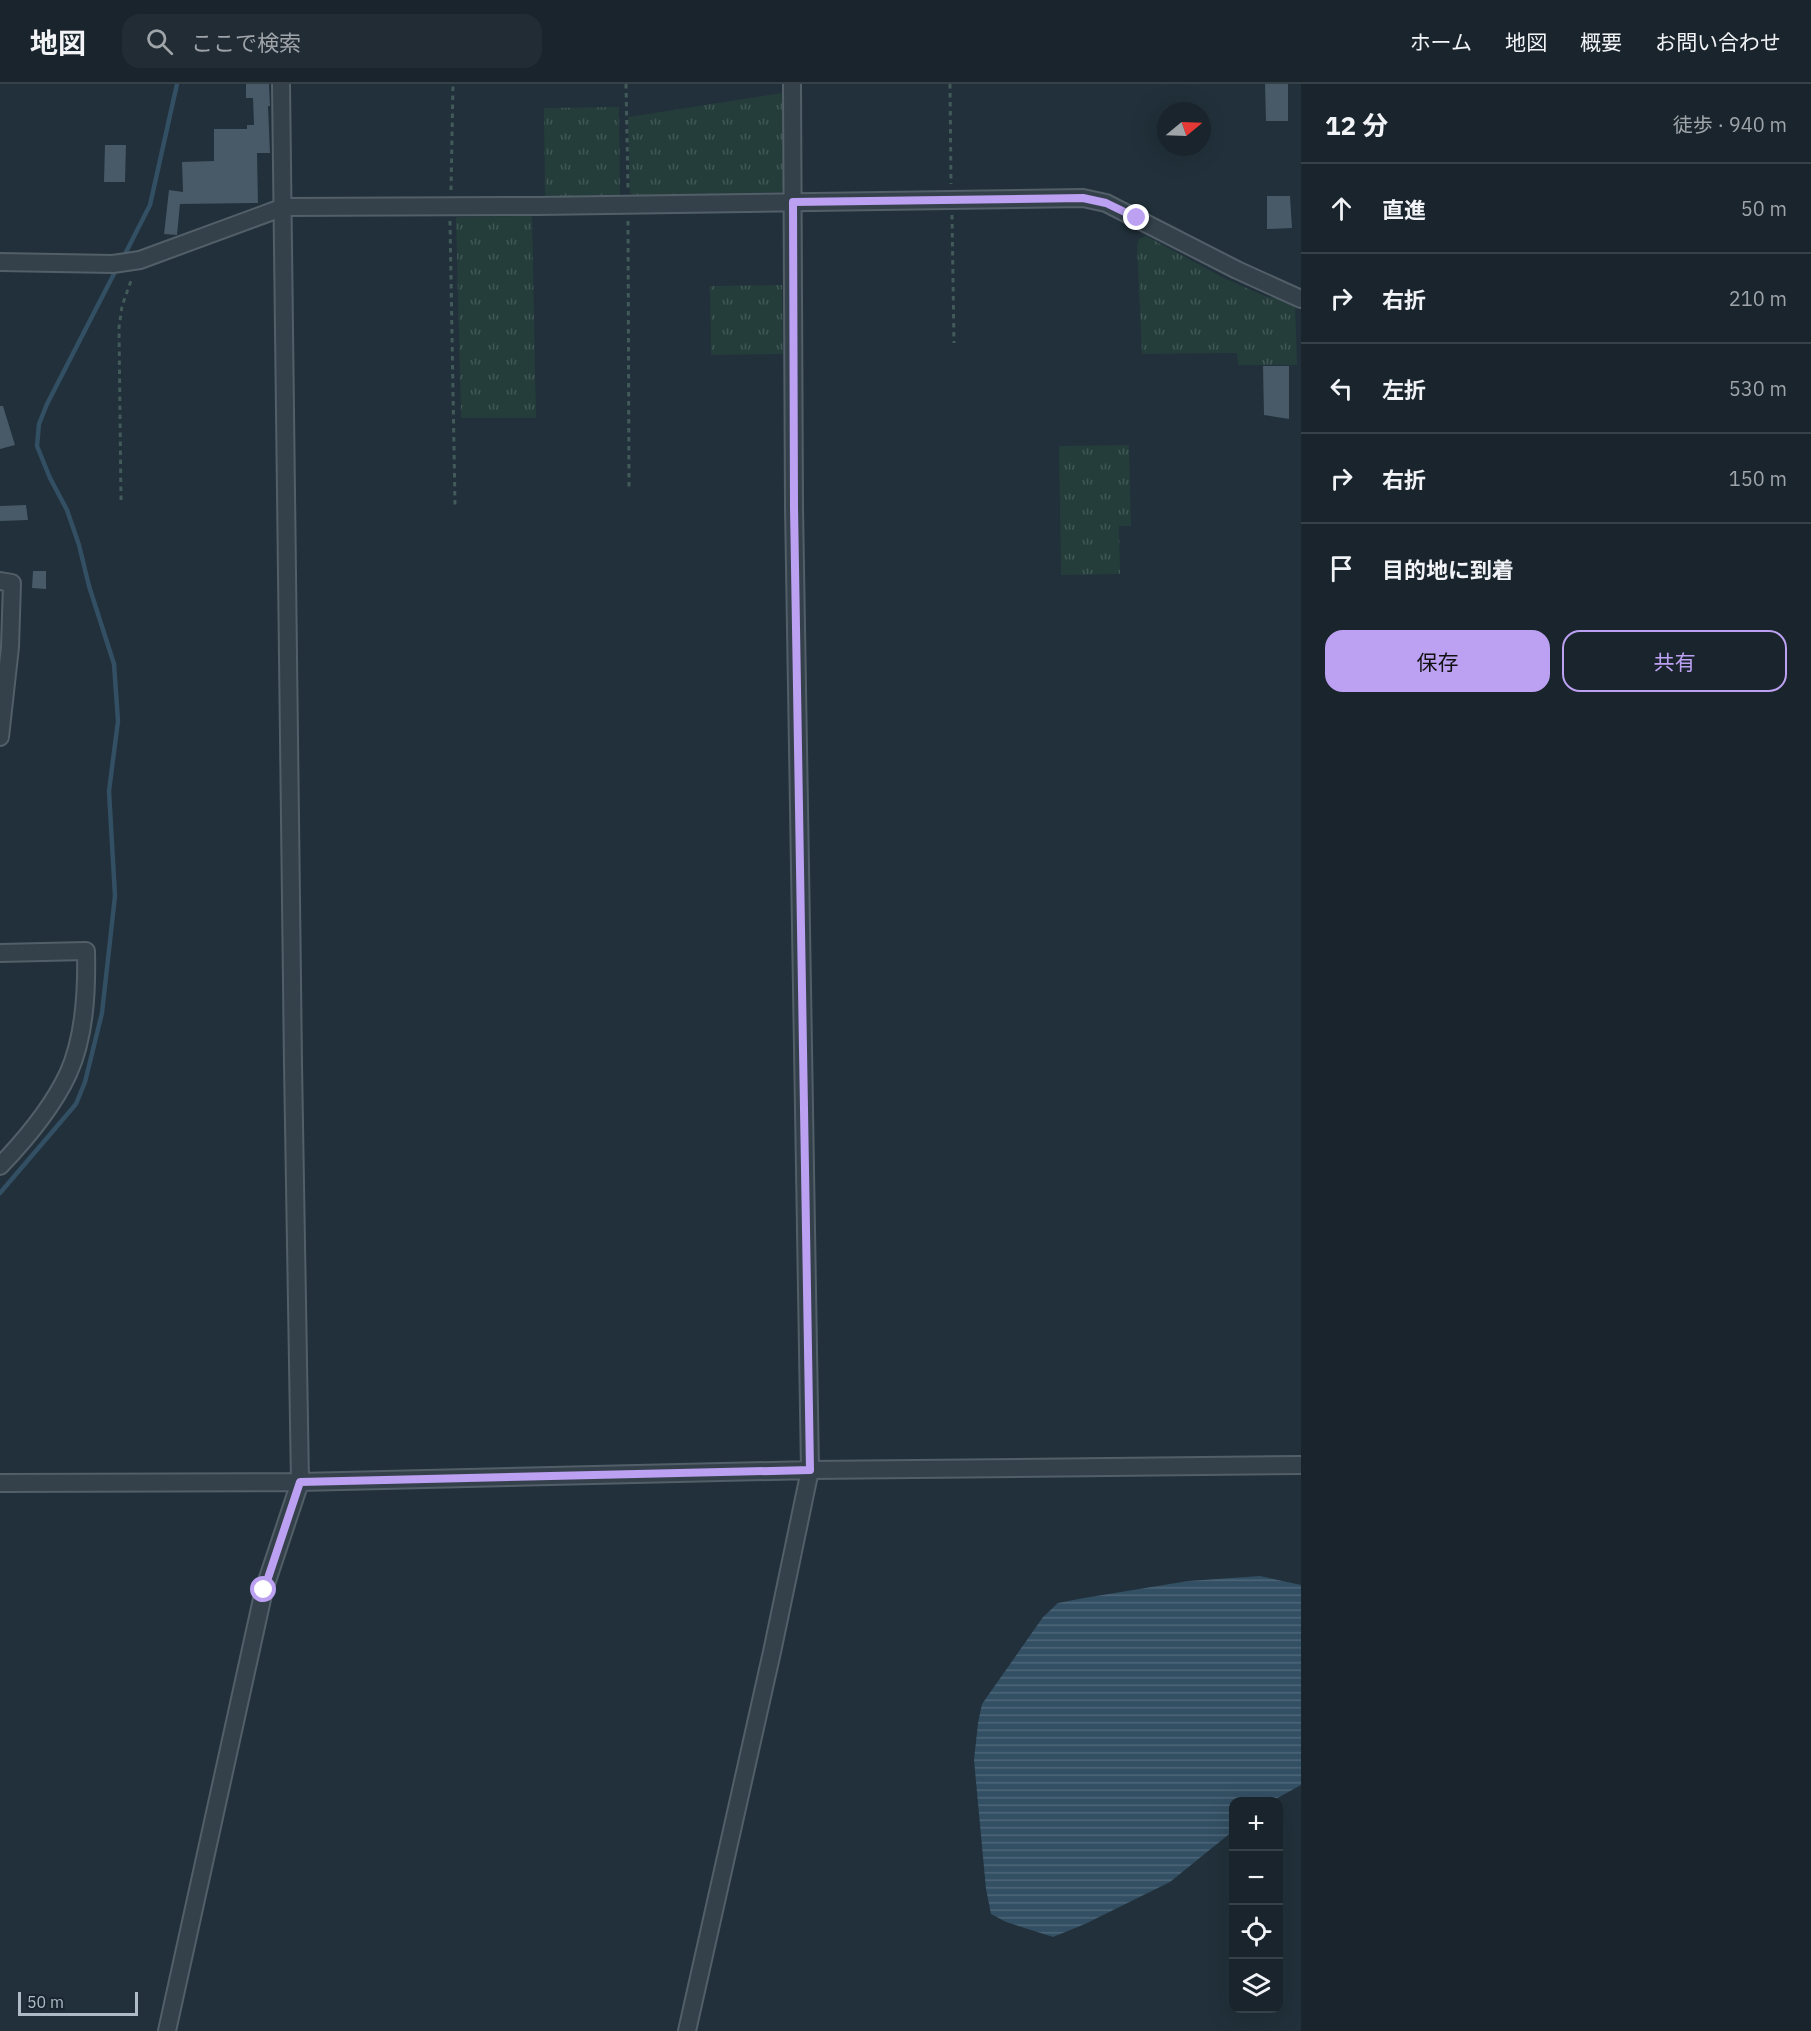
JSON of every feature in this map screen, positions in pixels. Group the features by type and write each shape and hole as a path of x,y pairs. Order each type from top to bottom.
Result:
{"street":[{"path":"167,2031 264,1590 300,1482 281,84"},
{"path":"687,2031 772,1652 810,1470 794,519 792,84"},
{"path":"0,262 113,264 135,260 284,207 628,205 1083,198 1106,203 1236,270 1301,299"},
{"path":"0,581 12,583 10,647 0,737"},
{"path":"0,953 86,951 87,984 78,1043 68,1073 51,1105 0,1166"},
{"path":"0,1483 300,1482 810,1470 1301,1465"}],"path":[{"path":"453,84 450,207 455,505"},
{"path":"626,84 629,491"},
{"path":"121,500 119,328 122,306 135,260"}],"green space":[{"path":"782,93 784,188 781,192 634,196 630,193 628,117"},
{"path":"619,107 620,196 545,197 544,108"},
{"path":"532,216 536,418 461,418 456,217"},
{"path":"1146,236 1226,279 1265,296 1295,303 1297,365 1238,365 1237,353 1142,354 1137,246 1139,239"},
{"path":"782,285 783,354 711,355 710,286"},
{"path":"1129,445 1131,526 1119,526 1120,574 1061,575 1059,446"}],"water":[{"path":"1260,1576 1301,1585 1301,1785 1279,1797 1229,1797 1229,1834 1170,1882 1085,1924 1053,1937 1006,1922 991,1914 986,1889 974,1760 982,1704 1043,1617 1058,1603 1188,1581"}],"building":[{"path":"246,84 269,84 270,153 257,153 258,203 180,204 177,235 164,234 169,190 183,192 182,162 214,161 214,129 247,129 247,125 254,125 253,98 246,98"},
{"path":"1265,84 1288,84 1288,121 1266,121"},
{"path":"105,145 126,145 125,182 104,182"},
{"path":"1267,196 1290,196 1292,228 1267,229"},
{"path":"1263,366 1289,366 1289,419 1264,415"},
{"path":"0,406 3,406 15,445 0,449"},
{"path":"26,505 28,520 0,521 0,506"},
{"path":"33,571 46,571 46,589 32,588"}],"waterway":[{"path":"123,258 150,205 177,84"},
{"path":"0,1193 76,1104 85,1082 102,1013 115,896 109,791 118,721 114,664 67,510 50,478 37,446 39,424 47,404 117,268"}],"route":[{"path":"264,1590 300,1482 810,1470 794,507 793,202 1083,198 1106,203 1137,218"}]}
